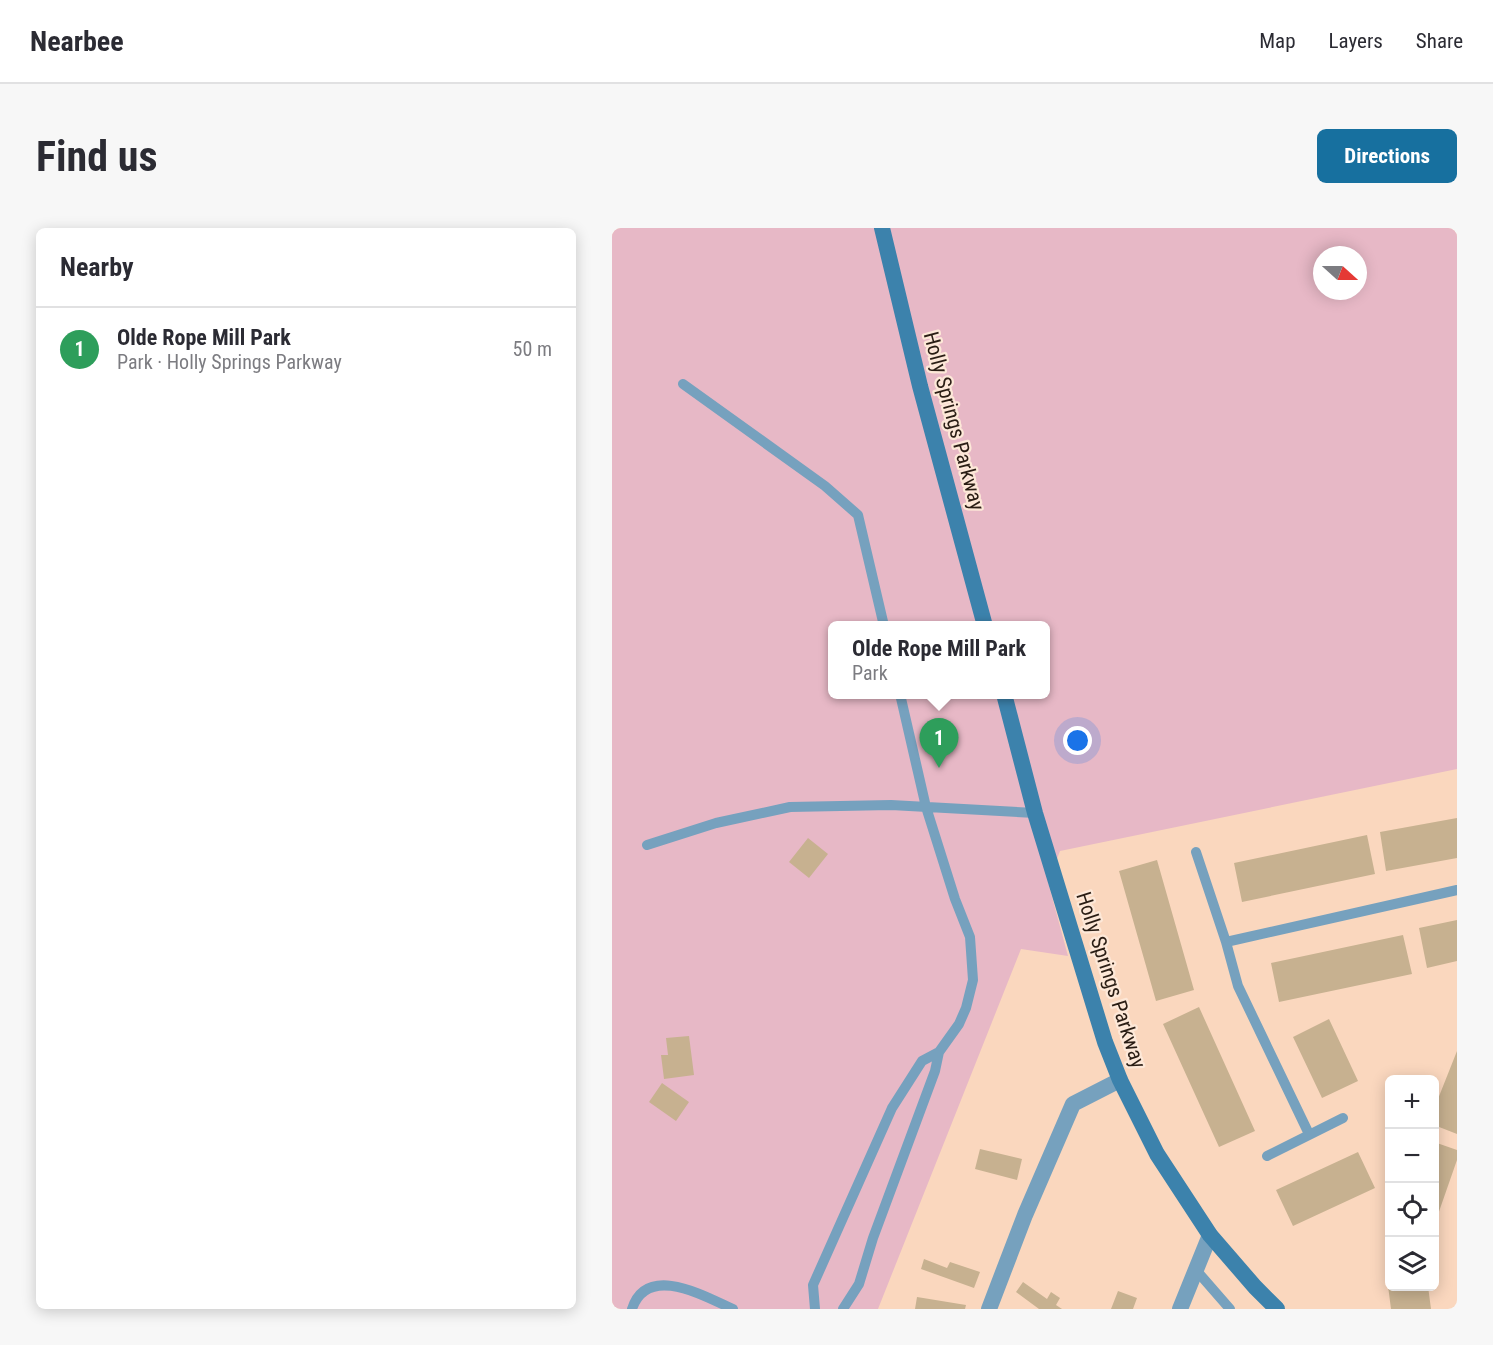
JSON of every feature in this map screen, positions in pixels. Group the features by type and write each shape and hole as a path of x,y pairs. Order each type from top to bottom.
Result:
{"main road":[{"name":"Holly Springs Parkway","path":"882,228 920,386 984,621"},
{"name":"Holly Springs Parkway","path":"1005,699 1035,813 1105,1042 1120,1080 1157,1154 1210,1235 1254,1287 1277,1309"}],"street":[{"path":"989,1309 1025,1215 1073,1104 1120,1080"},
{"path":"1180,1309 1210,1235"}],"lane":[{"path":"682,384 825,486 858,515 883,621"},
{"path":"843,1309 859,1284 873,1238 935,1071 939,1052 959,1024 966,1008 973,980 970,937 926,807 901,699"},
{"path":"646,845 716,824 790,807 891,805 1035,813"},
{"path":"1196,852 1238,986 1309,1134"},
{"path":"1226,942 1457,890"},
{"path":"815,1309 813,1285 892,1108 922,1061 939,1052"},
{"path":"1267,1156 1343,1118"},
{"path":"1196,1270 1230,1309"},
{"path":"632,1309 642,1291 654,1285 679,1287 733,1309"}],"shaded area":[{"path":"612,228 1457,228 1457,769 1060,851 1048,882 1068,956 1021,949 878,1309 612,1309"}],"building":[{"path":"1457,818 1457,858 1386,871 1380,832"},
{"path":"1367,835 1375,874 1242,902 1234,863"},
{"path":"808,838 828,854 809,878 789,862"},
{"path":"1157,860 1194,990 1156,1001 1119,871"},
{"path":"1457,920 1457,961 1427,968 1419,928"},
{"path":"1403,935 1412,974 1279,1002 1271,963"},
{"path":"1199,1007 1255,1131 1219,1147 1163,1024"},
{"path":"1329,1019 1358,1081 1322,1098 1293,1037"},
{"path":"689,1036 694,1075 664,1079 661,1055 668,1055 666,1038"},
{"path":"1457,1051 1457,1134 1439,1127 1439,1096"},
{"path":"662,1083 689,1102 676,1121 649,1102"},
{"path":"1439,1144 1457,1150 1457,1160 1439,1212"},
{"path":"980,1149 1022,1159 1017,1180 975,1169"},
{"path":"1358,1152 1375,1188 1293,1226 1276,1190"},
{"path":"924,1259 947,1268 950,1262 980,1272 974,1288 921,1269"},
{"path":"1023,1282 1047,1299 1051,1292 1060,1298 1056,1305 1062,1309 1039,1309 1016,1292"},
{"path":"1118,1291 1137,1298 1133,1309 1111,1309"},
{"path":"1389,1291 1429,1291 1431,1309 1391,1309"},
{"path":"917,1297 966,1305 965,1309 915,1309"}],"place":[{"name":"Olde Rope Mill Park","path":"939,768"}]}
